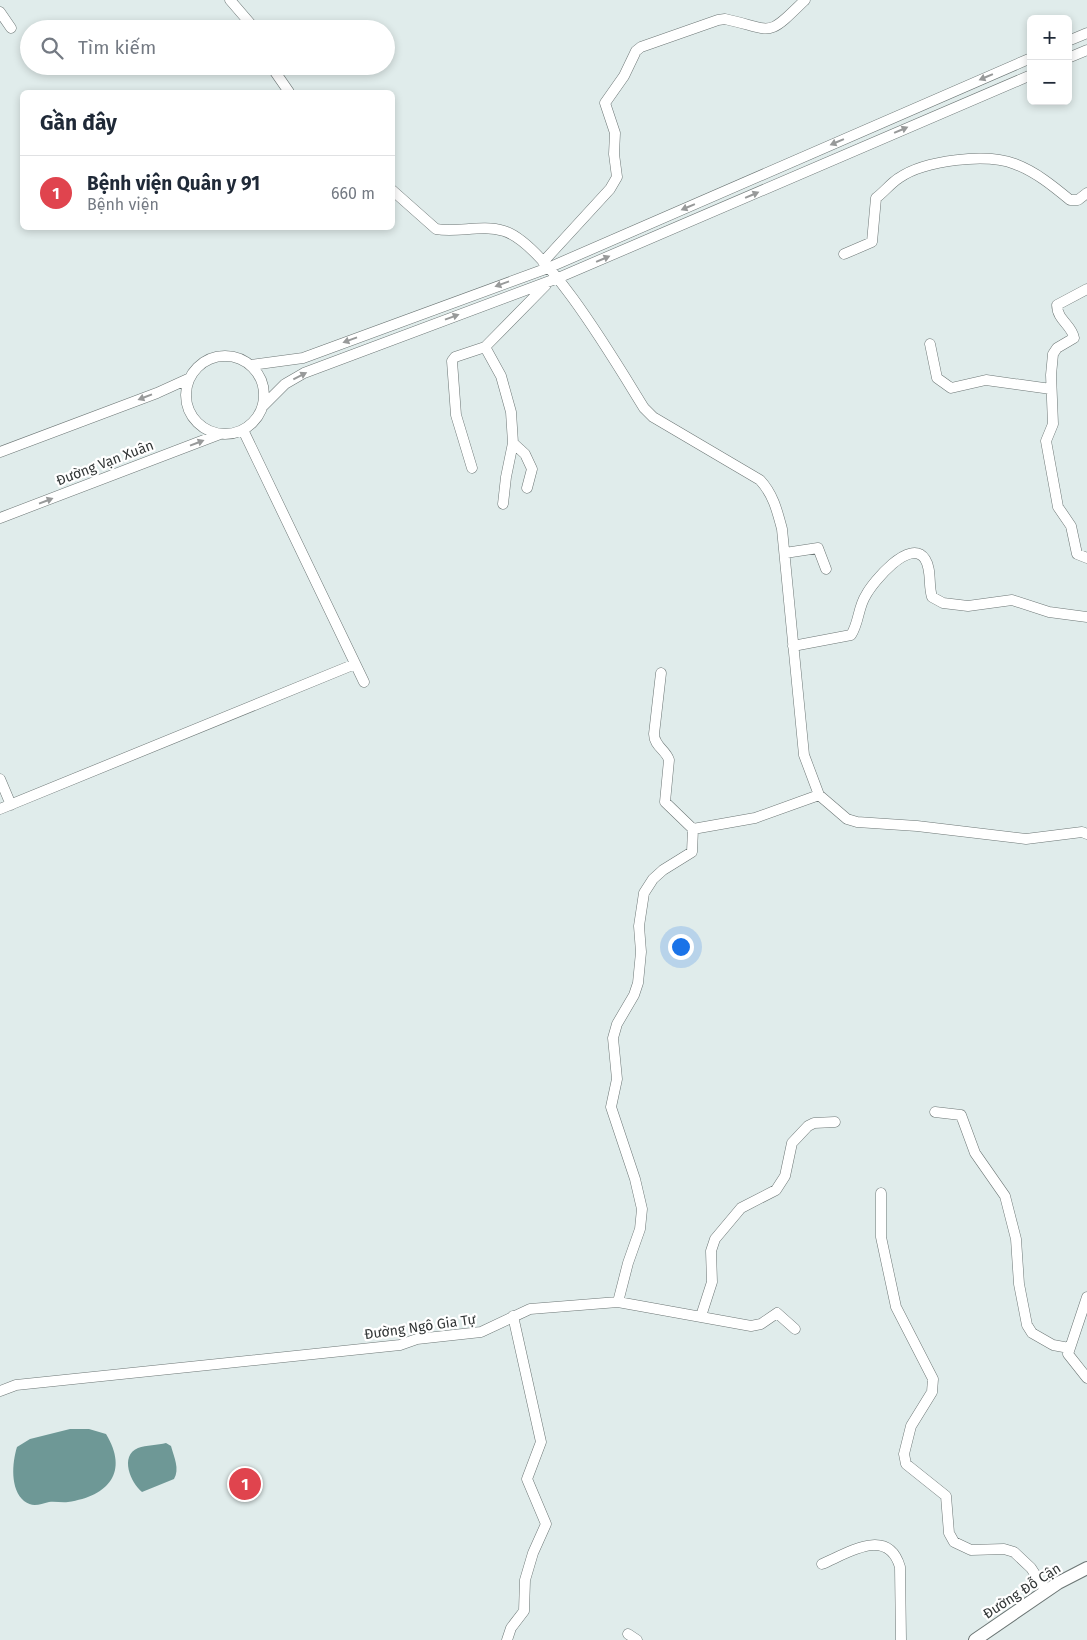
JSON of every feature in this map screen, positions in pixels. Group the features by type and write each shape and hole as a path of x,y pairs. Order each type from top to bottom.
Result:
{"main road":[{"name":"Đường Đỗ Cận","path":"975,1640 1046,1591 1087,1568"}],"street":[{"path":"230,0 247,20"},
{"path":"546,265 610,189 617,177 614,154 615,132 605,102 628,70 636,51 641,47 718,20 725,19 768,30 779,25 805,0"},
{"path":"0,12 11,28"},
{"path":"1072,40 1087,33"},
{"path":"1072,56 1087,50"},
{"path":"251,365 303,358 546,265 1027,60"},
{"path":"277,75 288,90"},
{"path":"190,378 186,396 190,414 198,424 220,434 243,430 256,420 263,406 284,384 304,373 553,280 1027,76"},
{"path":"844,254 872,242 876,198 900,177 932,165 961,160 998,159 1016,164 1041,177 1070,200 1078,200 1087,193"},
{"path":"395,193 436,229 493,228 505,231 517,238 546,265 553,280 652,417 760,480 765,485 775,503 782,529 804,754 819,795 847,819 857,822 917,826 1026,838 1085,832"},
{"path":"472,468 456,415 452,361 455,356 485,347 553,280"},
{"path":"1087,289 1057,306 1060,318 1073,333 1074,338 1054,351 1051,389 1053,424 1046,441 1058,507 1070,526 1077,554 1087,558"},
{"path":"930,344 937,378 951,388 986,380 1051,389"},
{"path":"485,347 504,384 509,403 514,443 506,476 504,504"},
{"path":"0,452 157,393 190,378 202,365 217,357 235,358 251,365 260,377 265,391 263,406"},
{"path":"243,430 364,682"},
{"name":"Đường Vạn Xuân","path":"0,518 220,434"},
{"path":"514,443 525,454 532,470 527,488"},
{"path":"785,553 818,548 826,569"},
{"path":"793,646 851,635 861,604 872,586 897,560 913,553 920,554 925,559 932,597 943,604 968,606 1012,600 1048,612 1087,617"},
{"path":"0,809 355,664"},
{"path":"618,1302 628,1263 640,1229 642,1208 636,1179 612,1107 617,1079 613,1038 617,1024 637,990 642,952 639,926 642,898 650,882 692,852 693,829 665,802 669,760 654,739 654,715 661,673"},
{"path":"0,779 11,805"},
{"path":"693,829 755,818 819,795"},
{"path":"935,1112 961,1115 975,1153 1005,1196 1016,1239 1018,1276 1027,1325 1032,1333 1053,1345 1069,1348"},
{"path":"700,1316 712,1282 711,1251 715,1239 740,1208 776,1190 785,1176 792,1143 808,1126 836,1122"},
{"path":"881,1193 881,1237 896,1307 933,1379 932,1392 911,1426 904,1454 906,1464 946,1496 948,1533 954,1542 976,1551 1004,1549 1014,1552 1032,1568 1046,1591"},
{"path":"1087,1297 1069,1348 1071,1360 1087,1378"},
{"name":"Đường Ngô Gia Tự","path":"0,1391 16,1386 400,1345 417,1338 481,1332 530,1309 618,1302 756,1326 777,1313 795,1329"},
{"path":"507,1640 511,1628 524,1611 525,1580 533,1553 546,1524 527,1479 541,1442 513,1316"},
{"path":"822,1564 870,1545 880,1545 891,1549 897,1556 900,1566 901,1640"}],"water":[{"path":"70,1429 89,1429 106,1434 113,1448 116,1460 115,1471 111,1480 104,1488 82,1499 36,1505 27,1503 19,1496 14,1483 13,1468 17,1447 30,1439"},
{"path":"166,1443 171,1446 176,1463 176,1475 174,1479 142,1492 131,1476 128,1463 129,1457 138,1448"}],"place":[{"name":"Bệnh viện Quân y 91","path":"245,1484"}]}
